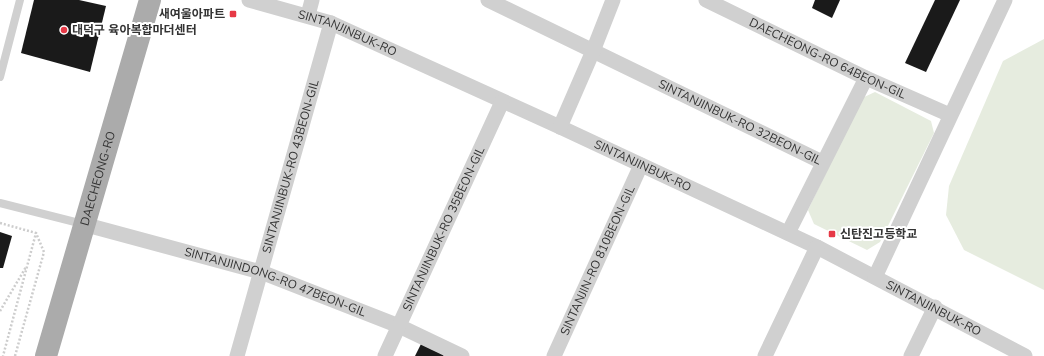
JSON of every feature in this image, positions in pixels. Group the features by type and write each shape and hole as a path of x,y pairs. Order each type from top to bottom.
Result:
{"main road":[{"name":"DAECHEONG-RO","path":"46,356 150,0"}],"street":[{"name":"SINTANJINBUK-RO","path":"249,0 308,15 331,23 502,102 560,127 817,247 935,307 1025,356"},
{"path":"308,15 312,0"},
{"name":"SINTANJINBUK-RO 32BEON-GIL","path":"488,0 822,162 866,78"},
{"path":"560,127 613,0"},
{"name":"DAECHEONG-RO 64BEON-GIL","path":"706,0 866,78 950,115"},
{"path":"875,277 1005,0"},
{"name":"SINTANJINBUK-RO 43BEON-GIL","path":"237,356 331,23"},
{"name":"SINTANJINBUK-RO 35BEON-GIL","path":"385,356 502,102"},
{"path":"788,233 822,162"},
{"name":"SINTANJIN-RO 810BEON-GIL","path":"554,356 641,165"},
{"name":"SINTANJINDONG-RO 47BEON-GIL","path":"84,224 261,272 399,326 462,356"},
{"path":"765,356 817,247"},
{"path":"911,356 935,307"}],"lane":[{"path":"0,77 20,0"},
{"path":"0,202 84,224"}],"path":[{"path":"0,223 36,233"},
{"path":"3,356 36,233"},
{"path":"15,356 44,252 36,233"},
{"path":"0,311 28,263"}],"shaded area":[{"path":"1044,39 1044,290 964,250 946,215 949,186 1003,61"},
{"path":"875,92 931,121 934,133 880,242 867,250 814,224 808,210 862,98"}],"building":[{"name":"대덕구 육아복합마더센터","path":"34,0 79,0 106,6 90,72 21,53"},
{"path":"815,0 840,0 832,18 812,8"},
{"path":"935,0 960,0 926,72 905,63"},
{"path":"0,232 12,236 3,268 0,268"},
{"path":"421,344 444,355 415,356"}],"place":[{"name":"새여울아파트","path":"233,14"},
{"name":"대덕구 육아복합마더센터","path":"64,30"},
{"name":"신탄진고등학교","path":"832,234"}]}
